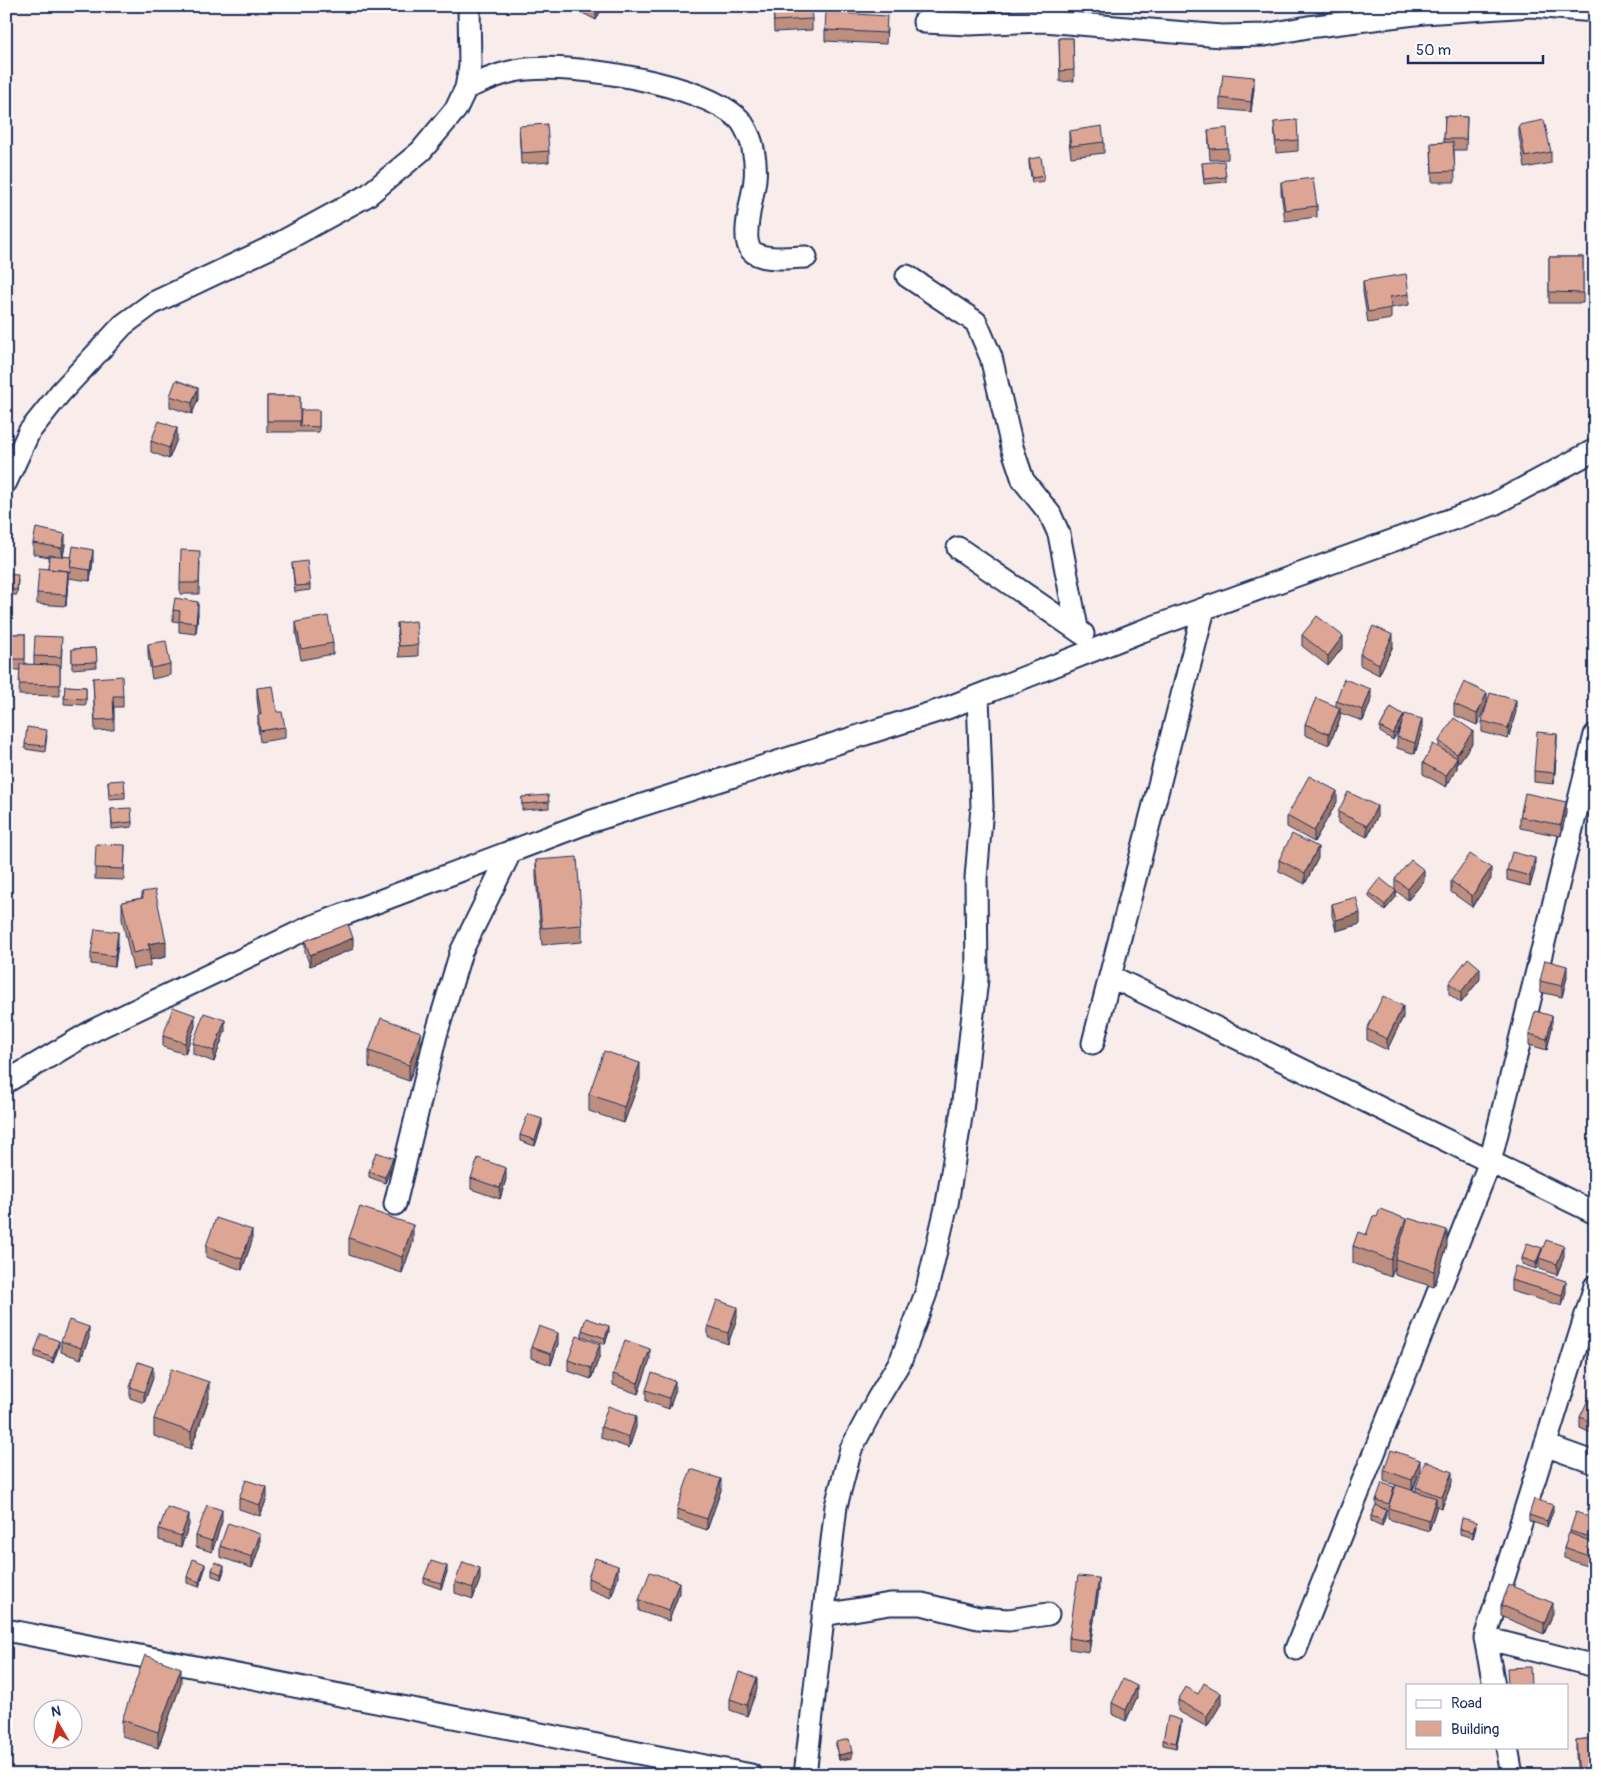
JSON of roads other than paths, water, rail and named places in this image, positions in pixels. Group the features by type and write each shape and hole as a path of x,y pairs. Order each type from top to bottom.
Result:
{"street":[{"path":"6,482 29,432 60,392 123,325 153,303 280,243 368,195 420,151 456,109 466,88 470,66 469,6"},
{"path":"1443,6 1464,10"},
{"path":"924,22 969,24 1044,21 1221,36 1265,35 1308,27 1464,10 1531,6 1595,11"},
{"path":"466,88 497,75 527,69 580,70 659,83 709,99 739,119 753,147 755,178 747,237 749,248 756,254 768,257 806,257"},
{"path":"907,276 976,322 991,357 1012,447 1023,480 1050,514 1059,534 1077,628"},
{"path":"6,1082 94,1030 308,928 589,822 947,708 1204,609 1494,504 1595,450"},
{"path":"958,548 1052,614 1077,628 1100,649"},
{"path":"1093,1043 1204,609"},
{"path":"805,1775 836,1506 851,1448 901,1360 926,1293 947,1204 962,1110 977,979 976,878 982,807 978,696"},
{"path":"1296,1649 1490,1162 1595,735"},
{"path":"395,1204 436,1035 460,952 511,852"},
{"path":"1110,976 1595,1213"},
{"path":"1494,1684 1485,1638 1595,1286"},
{"path":"1545,1445 1595,1463"},
{"path":"823,1615 890,1604 922,1604 978,1618 1009,1620 1048,1614"},
{"path":"6,1630 751,1775"},
{"path":"1485,1638 1595,1666"},
{"path":"1507,1748 1512,1775"}]}
